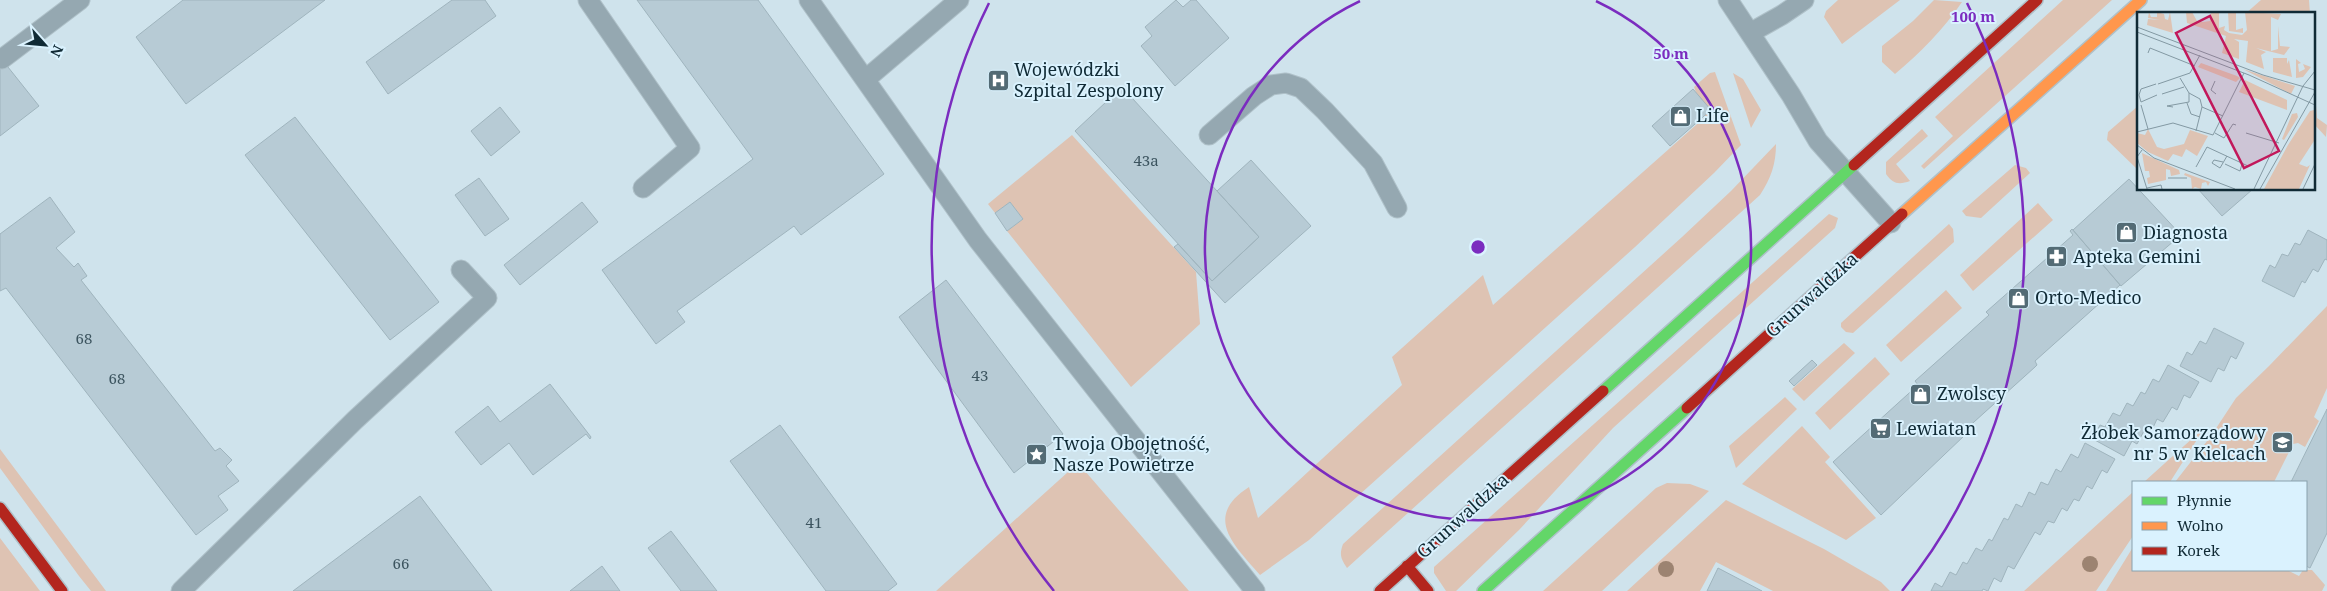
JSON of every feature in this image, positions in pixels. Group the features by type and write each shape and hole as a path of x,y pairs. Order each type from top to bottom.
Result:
{"main road":[{"name":"Grunwaldzka","path":"1380,591 2036,0"},
{"name":"Grunwaldzka","path":"1483,591 2141,0"},
{"path":"0,508 62,591"},
{"path":"1407,566 1428,591"}],"lane":[{"path":"588,0 690,148 643,188"},
{"path":"809,0 978,240 1255,591"},
{"path":"866,79 959,0"},
{"path":"1728,0 1797,104 1818,140 1891,224"},
{"path":"1750,33 1804,0"},
{"path":"2,59 75,2"},
{"path":"1209,135 1254,96 1271,85 1286,83 1301,88 1326,111 1373,163 1397,208"},
{"path":"181,591 355,420 487,298 461,270"}],"shaded area":[{"path":"1838,0 1900,0 1842,44 1824,17 1826,11"},
{"path":"1934,0 1962,2 1931,40 1895,74 1882,62 1882,46 1913,21"},
{"path":"2063,0 2112,0 1924,169 1921,166 1953,136 1935,117"},
{"path":"2261,0 2309,0 2310,12 2247,12"},
{"path":"1715,72 1741,145 1635,247 1309,540 1260,575 1233,542 1228,531 1225,520 1227,509 1235,498 1249,487 1258,518 1402,385 1392,357 1483,275 1493,305 1705,117 1694,87 1710,73"},
{"path":"1733,73 1743,79 1761,110 1751,128"},
{"path":"2314,80 2317,118 2327,125 2326,137 2314,124"},
{"path":"2137,107 2137,168 2107,140 2108,132"},
{"path":"1922,129 1928,136 1896,164 1910,181 1903,183 1894,182 1886,174 1886,162"},
{"path":"1072,135 1196,272 1200,324 1131,387 1007,231 1023,219 1010,202 995,213 988,204"},
{"path":"1776,144 1772,171 1760,195 1347,568 1341,557 1343,544 1682,237 1731,191"},
{"path":"2015,165 2026,168 2030,173 1981,218 1966,216 1962,211"},
{"path":"2038,203 2053,220 1973,291 1960,275"},
{"path":"1829,214 1838,218 1835,228 1613,428 1519,530 1456,591 1446,591 1434,573 1434,567"},
{"path":"1949,224 1953,229 1954,242 1853,333 1846,332 1841,327 1841,323"},
{"path":"1946,290 1962,308 1901,362 1886,345"},
{"path":"2327,306 2327,388 2314,417 2319,421 2305,447 2298,443 2293,444 2274,481 2176,481 2211,436 2236,398"},
{"path":"1844,343 1855,353 1804,401 1792,389"},
{"path":"1875,357 1890,374 1830,430 1815,413"},
{"path":"1785,397 1797,409 1736,468 1729,446"},
{"path":"1802,426 1830,457 1825,462 1876,518 1846,540 1742,484"},
{"path":"2205,427 2171,481 2145,481"},
{"path":"0,449 106,591 91,591 79,576 0,468"},
{"path":"1078,463 1189,591 936,591"},
{"path":"1667,483 1690,484 1709,491 1602,591 1543,591 1656,488"},
{"path":"2132,493 2132,537 2096,591 2024,591"},
{"path":"1726,500 1824,549 1881,582 1890,591 1773,591 1716,562 1700,591 1627,591"},
{"path":"0,538 40,591 0,591"},
{"path":"2132,549 2132,571 2289,571 2299,576 2302,571 2312,570 2325,585 2322,591 2106,591"}],"building":[{"path":"183,0 325,0 186,104 136,37"},
{"path":"452,0 485,0 496,16 388,94 366,62"},
{"path":"637,0 758,0 884,174 801,235 794,226 677,311 685,322 656,344 602,270 753,159"},
{"path":"1176,0 1183,7 1191,0 1196,0 1229,38 1175,86 1141,46 1152,36 1145,27"},
{"path":"0,57 39,106 0,136"},
{"path":"1122,87 1259,237 1212,281 1075,131"},
{"path":"1693,89 1711,110 1670,146 1652,126"},
{"path":"500,107 520,132 491,156 471,131"},
{"path":"295,117 439,302 390,340 245,155"},
{"path":"1251,160 1311,226 1225,303 1174,247 1178,244 1212,281 1259,237 1217,191"},
{"path":"479,178 509,219 485,236 455,195"},
{"name":"Diagnosta","path":"2129,179 2137,190 2139,190 2181,235 2121,286 2073,230"},
{"path":"2199,190 2252,190 2222,216"},
{"path":"50,197 75,232 56,248 74,267 78,263 87,276 81,280 215,451 220,448 232,460 226,466 239,481 218,496 228,510 196,535 6,288 0,291 0,234"},
{"path":"582,202 598,222 520,285 504,265"},
{"path":"1010,202 1023,219 1007,231 995,213"},
{"path":"2072,229 2120,285 2035,361 2037,365 2035,367 1964,431 1965,435 1881,515 1833,462 1918,385 1915,381 1989,315 1986,312 2073,235 2070,231"},
{"path":"2308,230 2327,240 2327,260 2325,259 2318,272 2313,269 2305,283 2302,281 2294,297 2262,281 2270,265 2275,268 2282,254 2288,256 2295,243 2300,245"},
{"path":"946,280 1063,434 1014,473 899,317"},
{"path":"2214,328 2244,343 2236,359 2231,356 2224,371 2218,368 2211,382 2180,366 2187,352 2192,355 2200,341 2206,344"},
{"path":"1812,360 1817,365 1794,386 1789,381"},
{"path":"2168,365 2199,382 2190,398 2184,395 2177,410 2172,407 2163,422 2157,419 2151,432 2145,429 2137,444 2132,441 2124,456 2093,439 2100,425 2105,427 2113,413 2120,416 2127,403 2133,406 2141,392 2145,394 2153,379 2159,382"},
{"path":"550,384 591,437 590,439 586,434 533,475 509,443 481,465 455,432 488,406 500,422"},
{"path":"2327,409 2327,533 2310,568 2307,566 2307,481 2291,481"},
{"path":"780,425 897,584 888,591 826,591 730,461"},
{"path":"2085,443 2115,459 2107,473 2102,470 2092,489 2087,486 2079,501 2074,499 2067,511 2062,508 2054,523 2048,521 2040,535 2035,532 2014,569 2008,566 2001,582 1994,578 1988,591 1983,589 1982,591 1931,591 1935,583 1942,587 1950,572 1956,575 1963,562 1967,564 1976,548 1982,551 1989,539 1992,541 2004,518 2008,520 2016,504 2022,507 2029,492 2035,495 2041,482 2048,485 2056,469 2061,472 2071,454 2078,458"},
{"path":"420,496 492,591 293,591"},
{"path":"671,531 717,591 681,591 648,548"},
{"path":"602,566 620,591 570,591"},
{"path":"1718,568 1762,591 1707,591"}],"traffic: fast":[{"path":"1603,391 1854,165"},
{"path":"1483,591 1687,408"}],"traffic: slow":[{"path":"1902,214 2141,0"}],"traffic: jam":[{"path":"1854,165 2037,0"},
{"path":"1687,408 1902,214"},
{"path":"1380,591 1603,391"},
{"path":"0,508 62,591"},
{"path":"1407,566 1428,591"}],"place":[{"name":"Wojewódzki Szpital Zespolony","path":"998,80"},
{"name":"Life","path":"1680,116"},
{"name":"Diagnosta","path":"2127,233"},
{"name":"Apteka Gemini","path":"2057,257"},
{"name":"Orto-Medico","path":"2019,298"},
{"name":"Zwolscy","path":"1921,394"},
{"name":"Lewiatan","path":"1880,429"},
{"name":"Żłobek Samorządowy nr 5 w Kielcach","path":"2282,443"},
{"name":"Twoja Obojętność, Nasze Powietrze","path":"1037,454"}]}
